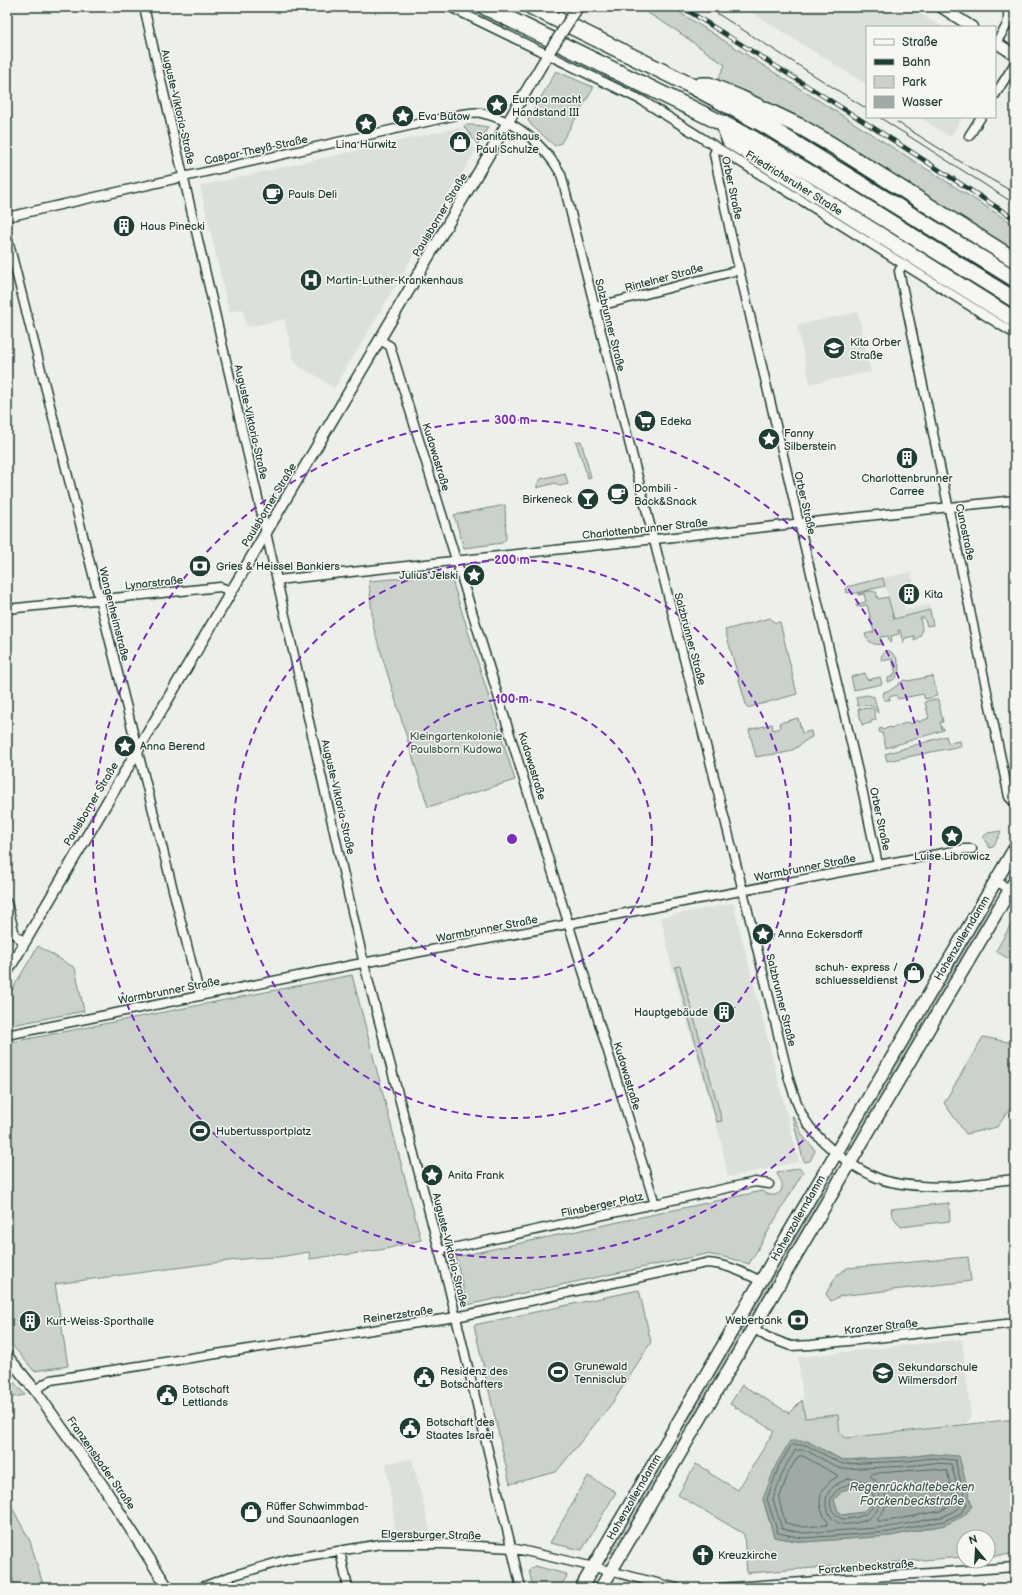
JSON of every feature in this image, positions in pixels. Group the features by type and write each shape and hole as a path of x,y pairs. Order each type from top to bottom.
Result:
{"highway":[{"path":"485,7 752,138 844,193 1015,300"},
{"path":"532,7 688,84 768,127 1015,279"},
{"path":"688,84 709,85 801,127 1015,260"},
{"path":"723,123 730,141 1015,320"}],"main road":[{"name":"Hohenzollerndamm","path":"581,1588 1015,848"},
{"name":"Hohenzollerndamm","path":"601,1588 1013,887"}],"street":[{"name":"Auguste-Viktoria-Straße","path":"144,7 277,580 364,964 456,1317 521,1588"},
{"name":"Friedrichsruher Straße","path":"450,7 550,52 643,101 1015,334"},
{"name":"Paulsborner Straße","path":"7,972 231,591 578,7"},
{"path":"941,7 970,26"},
{"path":"1007,7 1009,23 996,42 1015,55"},
{"path":"996,93 1015,63"},
{"name":"Caspar-Theyß-Straße","path":"7,217 457,115 480,112 509,122"},
{"path":"969,136 980,118"},
{"name":"Salzbrunner Straße","path":"509,122 541,146 552,159 560,174 595,307 796,1104 805,1120 818,1136 837,1153 874,1177 922,1186 944,1187 1015,1179"},
{"name":"Orber Straße","path":"717,148 714,154 739,270 863,793 878,865"},
{"name":"Wangenheimstraße","path":"7,236 200,996"},
{"name":"Cunostraße","path":"903,264 899,271 948,507 1009,797 1015,803"},
{"name":"Rintelner Straße","path":"595,307 739,270"},
{"name":"Kudowastraße","path":"380,340 390,346 656,1204"},
{"name":"Charlottenbrunner Straße","path":"277,580 1015,500"},
{"name":"Lynarstraße","path":"7,609 220,587 231,591"},
{"name":"Warmbrunner Straße","path":"7,1035 569,924 878,865 972,849"},
{"path":"996,881 1013,887"},
{"path":"7,903 15,935 24,942"},
{"name":"Flinsberger Platz","path":"439,1251 755,1182 769,1184"},
{"name":"Reinerzstraße","path":"35,1390 51,1380 456,1317 706,1263 732,1267 761,1281"},
{"name":"Kranzer Straße","path":"753,1328 767,1337 791,1346 1015,1323"},
{"name":"Franzensbader Straße","path":"7,1356 35,1390 103,1486 168,1588"},
{"name":"Elgersburger Straße","path":"200,1588 231,1576 289,1559 381,1544 444,1544 512,1548 594,1567"},
{"path":"340,1551 348,1588"},
{"path":"594,1567 677,1588"},
{"name":"Forckenbeckstraße","path":"718,1588 852,1580 1015,1567"},
{"path":"852,1580 855,1588"}],"shaded area":[{"path":"743,7 910,7 940,26 866,26 866,84"},
{"path":"921,118 962,118 950,137"},
{"name":"Martin-Luther-Krankenhaus","path":"460,127 476,150 334,389 317,376 298,365 293,357 284,319 249,327 246,325 243,309 229,312 200,186"},
{"name":"Kita Orber Straße","path":"858,312 871,372 810,384 797,325"},
{"path":"782,519 784,531 668,545 666,532"},
{"path":"911,572 914,583 900,586 905,610 929,605 930,610 894,619 883,578"},
{"path":"733,903 799,1162 728,1177 721,1142 670,960 661,917"},
{"name":"Sekundarschule Wilmersdorf","path":"962,1339 971,1418 966,1424 846,1438 840,1433 805,1418 798,1357"},
{"path":"412,1459 431,1533 396,1534 386,1463"}],"green space":[{"path":"638,7 671,7 1015,225 1015,252 817,127 717,81 725,65 677,31"},
{"path":"556,71 593,87 593,89 561,143 555,146 531,125 528,120"},
{"path":"465,125 488,127 478,145 464,127"},
{"path":"581,441 591,477 588,478 576,442"},
{"path":"565,473 568,484 560,486 555,483 537,488 537,485 541,479"},
{"path":"505,505 506,539 502,543 464,548 454,515"},
{"name":"Kleingartenkolonie Paulsborn Kudowa","path":"450,574 515,780 428,807 373,626 369,581"},
{"path":"883,578 885,586 852,594 851,592 847,593 846,587"},
{"path":"869,591 876,592 878,599 888,597 894,619 930,610 933,625 927,626 924,618 920,618 922,631 920,636 914,641 915,636 905,638 903,643 900,630 898,630 899,634 891,636 892,642 890,643 888,636 880,637 882,644 871,643 865,634 874,632 867,605 857,607 856,604 866,602 864,594 858,594"},
{"path":"770,618 775,623 780,622 797,694 747,708 725,630"},
{"path":"885,651 890,651 896,657 900,669 895,679 888,682 888,678 896,673 892,659 882,661 881,657"},
{"path":"865,673 867,680 880,677 882,684 854,690 851,677"},
{"path":"933,676 937,696 925,699 923,694 898,699 896,695 889,697 890,700 885,700 882,697 884,692 891,690 904,680 908,681"},
{"path":"867,695 874,697 878,713 870,705 858,706 856,697"},
{"path":"930,700 938,700 943,722 940,722 942,729 944,728 944,730 886,748 882,733 880,733 879,729 882,728 883,730 909,722 910,724 918,720 919,722 929,718 925,702"},
{"path":"871,708 874,710 876,720 862,725 858,709"},
{"path":"798,718 802,733 811,731 812,737 788,752 756,757 749,730 772,724 773,730 780,728 779,723"},
{"path":"946,736 948,743 960,741 961,746 887,761 885,754"},
{"path":"1001,831 993,847 990,848 983,838 984,836 988,833"},
{"path":"989,901 995,904 851,1150 847,1147 847,1145"},
{"path":"1014,919 1015,959 1012,959 1007,958 996,951"},
{"path":"38,946 75,968 84,1011 7,1026 7,998"},
{"path":"680,966 722,1121 717,1122 675,967"},
{"name":"Hubertussportplatz","path":"352,975 421,1240 385,1249 345,1255 343,1254 310,1259 309,1252 279,1257 251,1258 55,1284 68,1366 34,1371 7,1339 7,1043"},
{"path":"983,1037 1013,1043 1015,1054 1015,1102 997,1127 966,1134 944,1103"},
{"path":"792,1116 803,1136 815,1151 810,1161 805,1162 803,1159"},
{"path":"799,1168 803,1172 749,1264 730,1258 706,1254 467,1305 456,1257 762,1191 770,1195 776,1195 782,1188 782,1183 777,1173"},
{"path":"832,1171 837,1176 744,1334 739,1330"},
{"path":"949,1203 950,1221 901,1227 892,1215 891,1209"},
{"path":"968,1257 971,1281 840,1296 831,1301 826,1294 837,1275 847,1268"},
{"name":"Grunewald Tennisclub","path":"639,1290 651,1342 613,1402 556,1472 510,1484 474,1325"},
{"path":"735,1335 742,1339 616,1553 608,1552"},
{"path":"7,1374 25,1395 7,1398"},
{"path":"742,1385 789,1413 802,1400 805,1418 838,1415 840,1433 846,1438 1015,1419 1015,1554 996,1555 996,1529 956,1529 956,1558 747,1573 744,1534 678,1495 696,1464 738,1490 774,1431 730,1404","holes":["807,1441 842,1460 907,1457 932,1454 945,1525 890,1536 803,1542 774,1537 763,1499"]},
{"path":"588,1476 616,1492 582,1550 550,1543"},
{"path":"850,1488 864,1491 869,1496 872,1503 863,1512 843,1515 838,1511 834,1500 842,1491"},
{"path":"7,1498 30,1541 44,1588 15,1588 7,1558"},
{"path":"535,1566 566,1574 567,1577 558,1588 533,1588 529,1570"}],"water":[{"name":"Regenrückhaltebecken Forckenbeckstraße","path":"790,1441 807,1441 842,1460 907,1457 932,1454 959,1456 972,1506 964,1516 945,1525 890,1536 803,1542 774,1537 763,1499 776,1465","holes":["854,1488 864,1491 869,1496 872,1503 863,1512 843,1515 838,1511 834,1500 842,1491"]}],"tram line":[{"path":"707,7 866,108"},
{"path":"881,118 1015,204"},
{"path":"897,122 969,167 1015,193"}],"railway":[{"path":"682,7 1015,219"}],"place":[{"name":"Europa macht Handstand III","path":"497,105"},
{"name":"Eva Bütow","path":"403,116"},
{"name":"Lina Hurwitz","path":"366,124"},
{"name":"Sanitätshaus Paul Schulze","path":"460,142"},
{"name":"Pauls Deli","path":"273,194"},
{"name":"Haus Pinecki","path":"124,226"},
{"name":"Martin-Luther-Krankenhaus","path":"311,280"},
{"name":"Kita Orber Straße","path":"834,348"},
{"name":"Edeka","path":"645,421"},
{"name":"Fanny Silberstein","path":"769,439"},
{"name":"Charlottenbrunner Carree","path":"907,458"},
{"name":"Dombili - Back&Snack","path":"618,494"},
{"name":"Birkeneck","path":"588,499"},
{"name":"Gries & Heissel Bankiers","path":"200,566"},
{"name":"Julius Jelski","path":"474,575"},
{"name":"Kita","path":"909,594"},
{"name":"Anna Berend","path":"125,746"},
{"name":"Luise Librowicz","path":"952,836"},
{"name":"Anna Eckersdorff","path":"763,934"},
{"name":"schuh- express / schluesseldienst","path":"914,973"},
{"name":"Hauptgebäude","path":"724,1012"},
{"name":"Hubertussportplatz","path":"200,1131"},
{"name":"Anita Frank","path":"432,1175"},
{"name":"Weberbank","path":"798,1320"},
{"name":"Kurt-Weiss-Sporthalle","path":"30,1321"},
{"name":"Grunewald Tennisclub","path":"558,1372"},
{"name":"Sekundarschule Wilmersdorf","path":"883,1373"},
{"name":"Residenz des Botschafters","path":"424,1377"},
{"name":"Botschaft Lettlands","path":"167,1395"},
{"name":"Botschaft des Staates Israel","path":"410,1428"},
{"name":"Rüffer Schwimmbad- und Saunaanlagen","path":"251,1512"},
{"name":"Kreuzkirche","path":"703,1555"}]}
